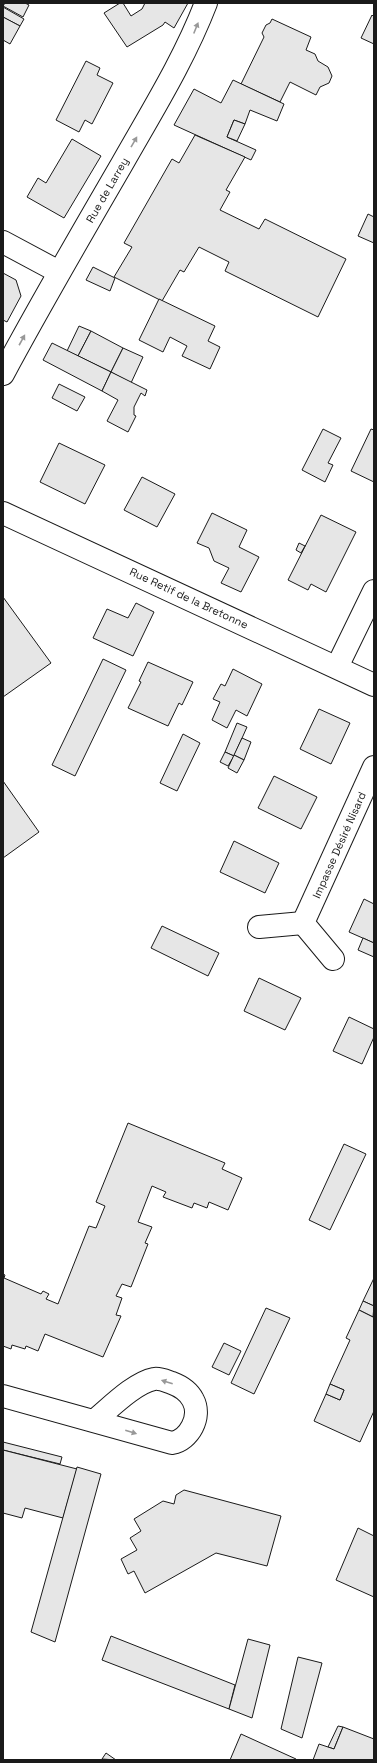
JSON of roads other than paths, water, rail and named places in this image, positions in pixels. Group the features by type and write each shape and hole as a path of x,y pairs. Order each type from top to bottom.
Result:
{"street":[{"name":"Rue de Larrey","path":"3,374 59,272 172,77 194,33 206,3"},
{"path":"3,242 59,272"},
{"name":"Rue Retif de la Bretonne","path":"3,513 337,666 374,685"},
{"path":"337,666 374,591"},
{"name":"Impasse Désiré Nisard","path":"303,923 374,767"},
{"path":"259,927 303,923 333,959"},
{"path":"3,1396 94,1421"}]}
